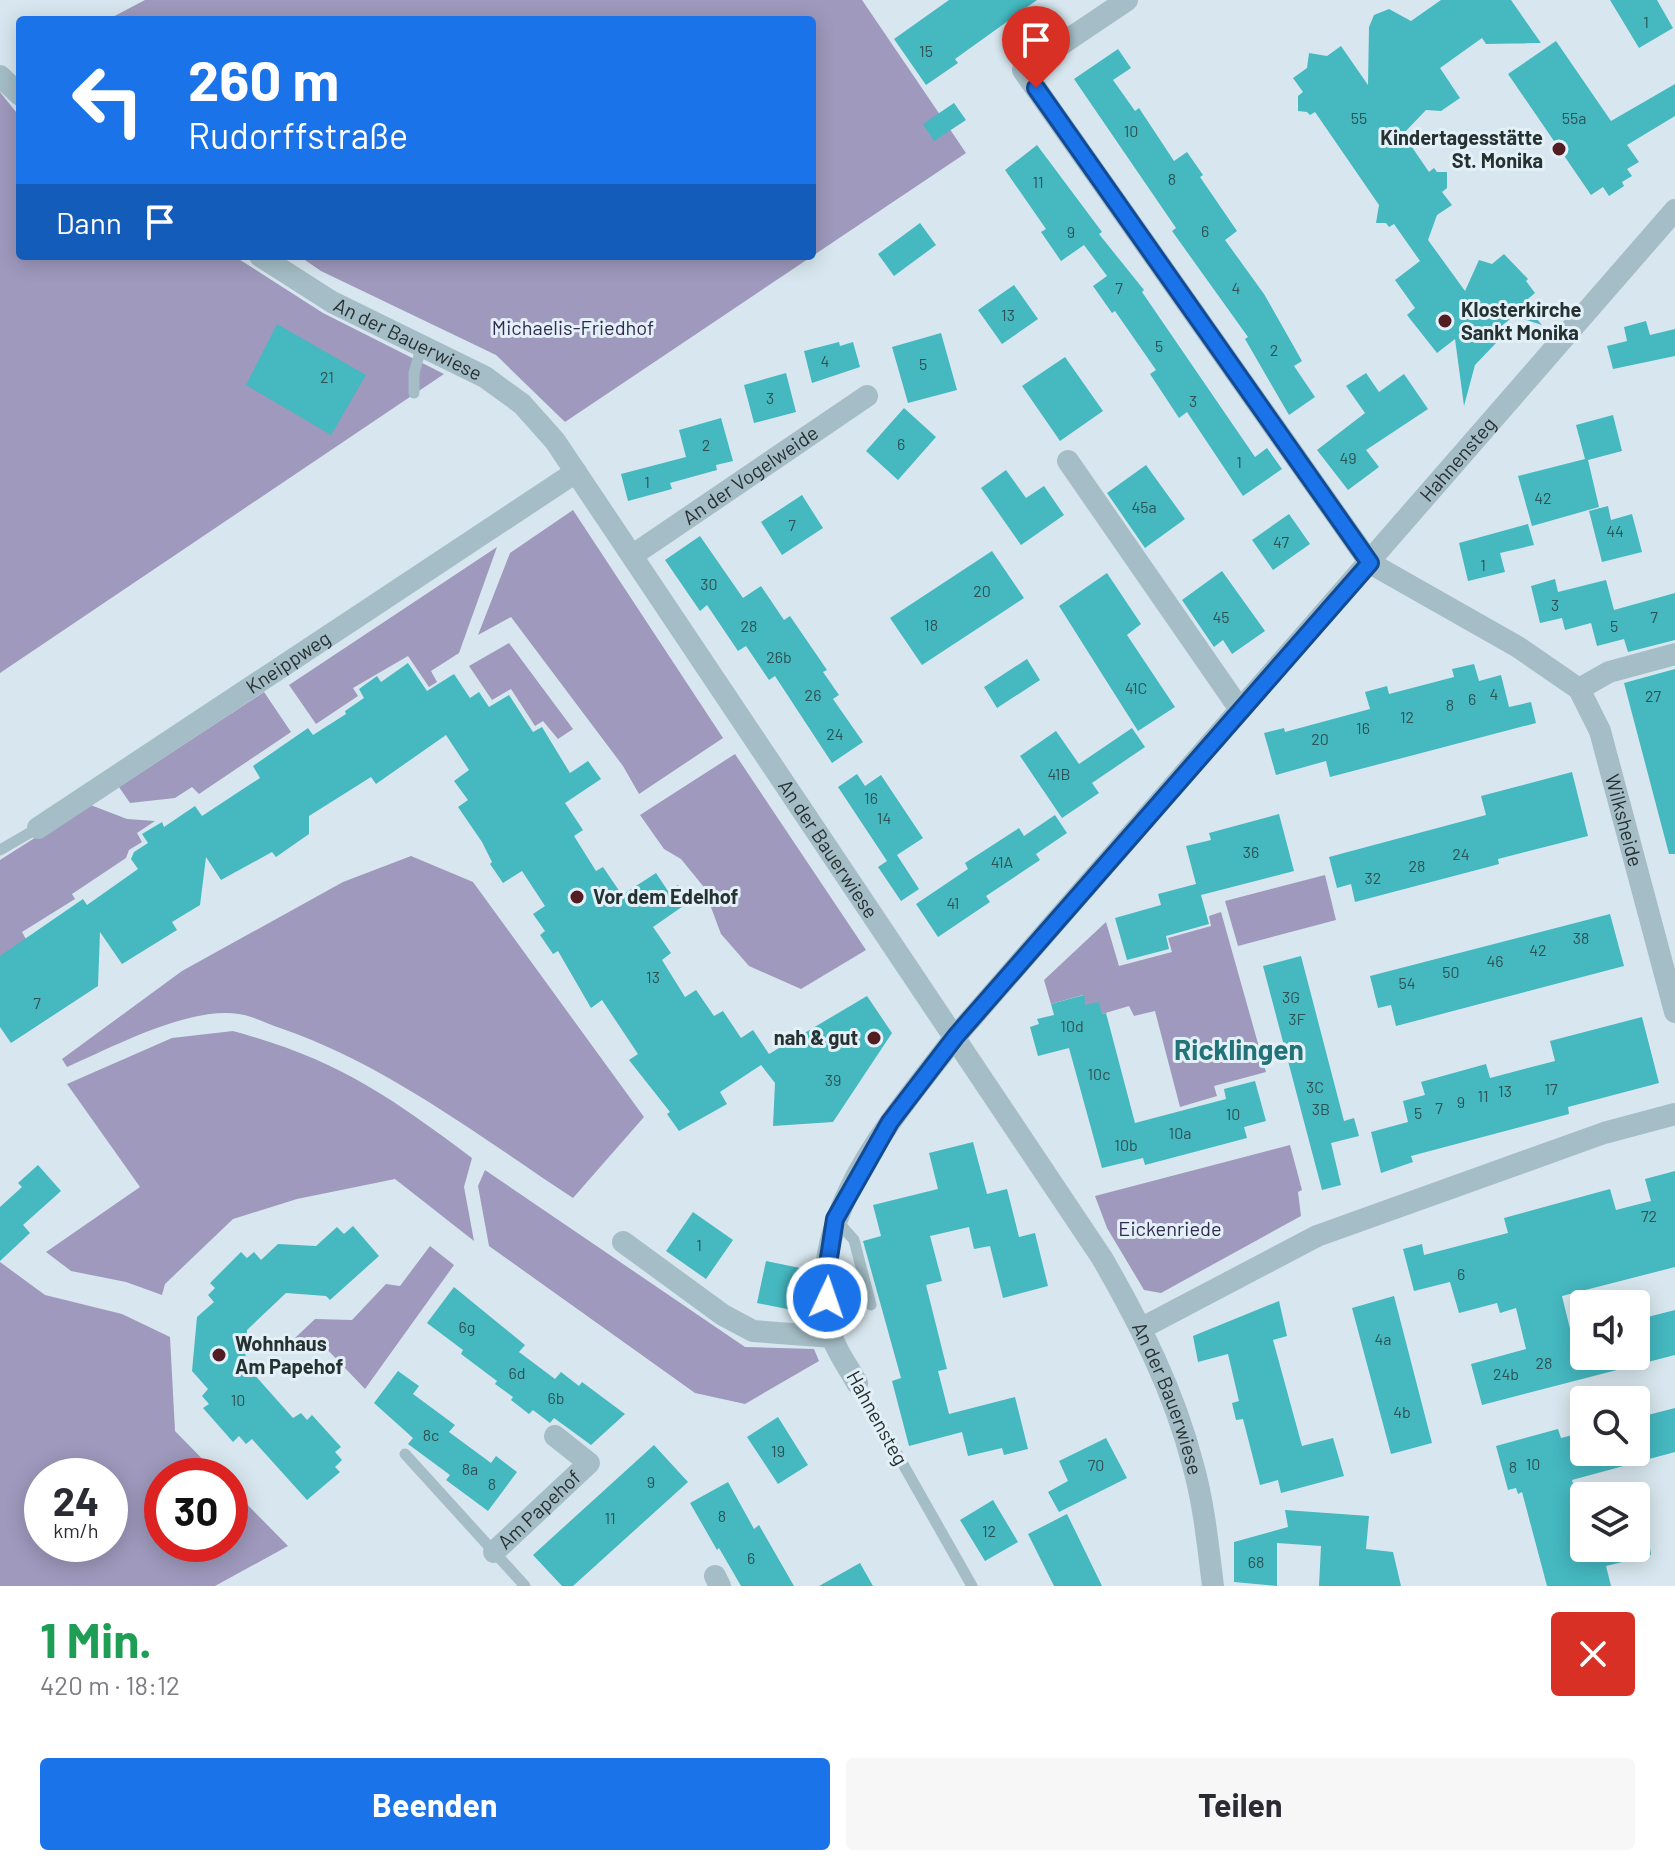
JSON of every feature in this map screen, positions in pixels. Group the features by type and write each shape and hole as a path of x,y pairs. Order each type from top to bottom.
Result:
{"street":[{"path":"1127,0 1023,70 1370,563"},
{"name":"Hahnensteg","path":"857,1383 832,1337 826,1277 835,1219 890,1122 956,1036 1675,210"},
{"name":"An der Bauerwiese","path":"266,260 332,302 485,377 522,404 576,472 1102,1258 1142,1328 1175,1405 1194,1467 1213,1586"},
{"name":"An der Vogelweide","path":"633,555 867,396"},
{"path":"1068,461 1239,708"},
{"name":"Kneippweg","path":"38,828 576,472"},
{"name":"Wilksheide","path":"1370,563 1518,647 1579,689 1600,731 1667,952 1675,1012"},
{"path":"1579,689 1609,672 1675,654"},
{"path":"1142,1328 1331,1230 1604,1133 1675,1114"},
{"path":"623,1242 723,1315 753,1331 832,1337"},
{"name":"Am Papehof","path":"494,1552 589,1463 555,1436"}],"lane":[{"path":"414,393 414,373 422,345"},
{"name":"Kneippweg","path":"0,850 38,828"},
{"path":"835,1219 854,1240 871,1305"},
{"name":"Hahnensteg","path":"857,1383 972,1586"},
{"name":"Am Papehof","path":"405,1454 525,1586"}],"green space":[{"name":"Michaelis-Friedhof","path":"145,0 862,0 966,153 816,254 816,16 115,16"},
{"path":"0,92 16,112 16,260 240,260 323,313 444,374 0,673"},
{"name":"Michaelis-Friedhof","path":"305,260 806,260 565,422 496,355 321,271"},
{"path":"573,510 723,738 639,794 623,766 511,617 478,635 510,553"},
{"path":"497,547 459,653 431,671 437,682 429,687 408,656 353,688 358,696 316,724 289,685"},
{"path":"509,643 573,729 558,739 543,721 535,726 511,689 492,700 469,666"},
{"path":"264,692 291,732 199,794 192,787 175,798 130,803 119,787"},
{"path":"735,754 866,950 801,989 749,966 721,934 703,886 681,859 664,849 640,815"},
{"path":"88,804 127,819 155,821 137,833 142,842 129,850 126,858 72,894 75,899 22,932 27,941 0,958 0,860"},
{"path":"411,856 473,882 644,1117 573,1198 395,1082 319,1043 244,1015 219,1013 198,1016 128,1039 67,1067 62,1059 182,971 343,882"},
{"path":"1325,875 1336,920 1238,946 1225,901"},
{"path":"1221,912 1266,1072 1214,1086 1217,1096 1180,1107 1155,1011 1134,1016 1129,1006 1102,1014 1086,1005 1083,995 1051,1004 1044,980 1106,922 1119,966 1172,952 1168,938 1211,926 1209,916"},
{"path":"233,1031 302,1054 360,1081 472,1158 464,1187 474,1241 395,1179 297,1199 233,1219 165,1284 162,1295 126,1282 71,1271 46,1252 140,1187 67,1084 172,1038"},
{"name":"Eickenriede","path":"1290,1145 1302,1190 1298,1192 1301,1216 1161,1293 1144,1290 1107,1228 1095,1196"},
{"path":"485,1170 745,1347 814,1349 819,1361 745,1404 695,1393 489,1246 478,1186"},
{"path":"430,1246 454,1265 365,1389 323,1345 305,1346 295,1338 315,1319 352,1320 386,1284 400,1286"},
{"path":"0,1262 45,1295 122,1314 170,1337 175,1431 201,1458 144,1458 144,1562 248,1562 248,1505 288,1546 215,1586 0,1586"}],"building":[{"path":"949,0 1037,0 955,59 958,63 926,85 894,39"},
{"path":"1441,0 1511,0 1541,43 1486,44 1482,38 1440,68 1460,98 1441,111 1426,110 1403,134 1429,172 1434,168 1437,172 1447,172 1447,188 1442,192 1452,205 1437,215 1428,240 1465,291 1479,260 1492,264 1504,254 1528,279 1526,281 1535,293 1523,303 1542,325 1514,316 1490,335 1496,343 1475,365 1464,406 1455,339 1437,353 1407,315 1415,308 1395,280 1420,261 1394,224 1389,227 1386,223 1376,223 1379,205 1315,112 1310,115 1298,111 1298,96 1303,92 1293,78 1307,68 1309,53 1327,56 1341,46 1368,85 1369,27 1374,15 1389,9 1411,21"},
{"path":"1610,0 1657,0 1673,28 1639,48"},
{"path":"1556,41 1611,121 1675,84 1675,116 1627,145 1639,162 1627,169 1632,176 1622,182 1624,186 1609,196 1603,187 1591,195 1508,74"},
{"path":"1118,49 1131,68 1113,80 1135,111 1139,108 1174,161 1187,152 1203,175 1200,177 1237,231 1225,240 1264,294 1302,361 1294,366 1315,397 1289,415 1245,339 1248,337 1172,231 1176,228 1074,79"},
{"path":"954,103 966,120 934,141 923,124"},
{"path":"1037,145 1102,232 1099,234 1144,290 1142,292 1255,457 1267,448 1282,469 1243,496 1187,412 1179,418 1150,374 1156,370 1115,311 1112,313 1093,286 1107,276 1084,245 1061,261 1041,232 1046,229 1005,170"},
{"path":"920,223 936,245 894,276 878,254"},
{"path":"1014,285 1038,319 1002,344 978,310"},
{"path":"1646,321 1650,335 1675,329 1675,356 1613,369 1607,346 1627,341 1624,327"},
{"path":"277,324 366,375 331,435 246,385"},
{"path":"941,333 957,390 908,403 892,347"},
{"path":"839,342 840,346 853,342 860,367 812,383 804,351"},
{"path":"1065,357 1103,411 1060,441 1022,386"},
{"path":"786,373 796,412 754,423 744,385"},
{"path":"1366,373 1379,392 1404,374 1428,409 1366,450 1379,467 1348,490 1317,450 1365,413 1346,386"},
{"path":"904,408 936,437 898,480 866,451"},
{"path":"1613,415 1622,451 1588,460 1599,507 1532,526 1518,476 1585,459 1576,425"},
{"path":"721,418 733,461 716,465 717,470 670,483 672,489 628,501 621,474 686,457 679,430"},
{"path":"1146,465 1185,519 1145,548 1107,493"},
{"path":"1006,470 1026,498 1044,486 1064,515 1021,545 981,488"},
{"path":"802,495 823,528 782,555 761,522"},
{"path":"1608,506 1611,520 1632,514 1642,552 1602,562 1589,511"},
{"path":"1289,514 1310,544 1273,570 1252,540"},
{"path":"1528,524 1534,545 1500,553 1505,572 1468,581 1459,543"},
{"path":"700,536 743,598 761,586 784,620 790,616 827,670 823,672 839,695 833,699 863,742 832,763 775,676 769,680 746,646 738,651 707,605 700,611 665,560"},
{"path":"992,551 1024,598 922,665 890,618"},
{"path":"1222,571 1265,631 1232,654 1223,640 1214,647 1182,600"},
{"path":"1107,573 1141,624 1127,635 1175,707 1138,731 1059,606"},
{"path":"1555,579 1558,592 1606,580 1614,610 1675,593 1675,640 1628,652 1624,639 1597,646 1591,623 1565,630 1562,618 1540,623 1531,586"},
{"path":"1027,659 1040,680 997,708 984,687"},
{"name":"Vor dem Edelhof","path":"408,663 427,691 454,674 470,698 479,692 489,707 509,695 533,732 542,727 570,773 588,761 601,779 565,803 583,830 574,836 596,871 603,867 622,895 656,873 668,891 678,885 689,902 653,927 671,953 662,960 685,997 696,990 714,1016 723,1011 741,1038 753,1030 769,1054 867,996 892,1033 833,1122 773,1126 775,1083 761,1065 720,1092 727,1104 679,1131 667,1114 670,1112 629,1060 638,1054 602,1000 591,1008 558,951 553,954 540,935 545,931 533,914 545,906 522,871 503,883 490,864 492,862 482,842 458,807 468,800 454,781 469,770 446,735 376,784 371,777 309,816 309,834 276,857 272,852 221,880 206,857 200,905 172,922 177,930 122,964 100,932 98,986 11,1043 0,1027 0,956 83,899 87,905 138,869 131,859 134,852 148,843 142,834 162,822 164,827 195,806 202,816 260,778 253,766 308,728 313,735 346,714 345,711 364,698 359,689 377,676 381,682"},
{"path":"1474,664 1479,681 1501,675 1509,707 1531,702 1536,723 1330,777 1326,761 1276,775 1264,733 1284,728 1285,732 1370,709 1365,692 1387,686 1389,694 1454,677 1452,669"},
{"path":"1675,669 1675,854 1669,854 1624,683"},
{"path":"1132,728 1145,747 1092,783 1099,793 1062,818 1020,756 1056,731 1079,764"},
{"path":"1572,772 1588,836 1498,859 1499,864 1355,902 1351,884 1337,888 1329,857 1486,815 1481,796"},
{"path":"857,774 865,786 881,775 923,838 897,855 919,889 901,901 878,867 887,861 838,787"},
{"path":"1279,814 1294,871 1201,895 1209,924 1166,936 1169,949 1127,960 1115,918 1161,905 1158,894 1196,884 1186,846 1211,840 1209,833"},
{"path":"1055,815 1067,833 1036,854 1040,860 986,896 990,902 938,937 916,904 968,869 965,863 1019,828 1024,836"},
{"path":"1610,914 1624,966 1396,1026 1391,1005 1378,1008 1370,976"},
{"path":"1301,956 1344,1121 1354,1118 1359,1136 1331,1143 1341,1185 1322,1190 1263,966"},
{"path":"1084,995 1086,1005 1099,1002 1102,1014 1106,1013 1135,1123 1226,1099 1224,1089 1255,1081 1266,1121 1244,1127 1247,1138 1145,1165 1143,1158 1102,1168 1069,1048 1038,1056 1030,1027 1039,1024 1037,1019 1054,1015 1051,1004"},
{"path":"1642,1017 1659,1083 1568,1107 1569,1114 1411,1156 1413,1162 1381,1173 1371,1132 1408,1122 1403,1101 1425,1095 1421,1082 1486,1064 1490,1078 1555,1061 1550,1041"},
{"path":"973,1142 987,1194 1007,1189 1019,1237 1035,1233 1048,1286 1003,1298 990,1246 974,1249 969,1227 930,1236 942,1281 926,1285 947,1369 938,1371 949,1414 1015,1397 1028,1449 1004,1455 1002,1448 968,1456 962,1432 909,1446 892,1381 901,1378 863,1241 881,1236 873,1205 938,1189 929,1153"},
{"path":"38,1165 61,1191 23,1225 30,1233 0,1261 0,1207 22,1187 18,1183"},
{"path":"1675,1171 1675,1267 1585,1290 1570,1290 1570,1294 1562,1296 1570,1329 1570,1370 1617,1370 1482,1405 1471,1364 1526,1349 1516,1308 1500,1313 1497,1303 1459,1313 1450,1282 1414,1291 1403,1249 1422,1244 1424,1255 1508,1233 1504,1218 1610,1189 1616,1210 1651,1201 1645,1179"},
{"path":"693,1212 733,1240 706,1279 666,1251"},
{"name":"Wohnhaus Am Papehof","path":"353,1226 379,1256 330,1300 326,1296 286,1293 247,1330 245,1364 293,1418 301,1413 307,1420 312,1415 341,1447 335,1452 342,1460 335,1467 340,1472 307,1500 252,1439 246,1444 239,1436 233,1442 203,1408 209,1404 202,1396 208,1389 192,1371 197,1317 214,1302 208,1295 215,1288 210,1283 241,1252 247,1258 254,1252 261,1260 278,1244 316,1246 337,1227 344,1234"},
{"path":"766,1261 805,1269 797,1311 757,1303"},
{"path":"454,1287 525,1345 519,1352 555,1379 561,1372 579,1386 582,1382 625,1414 591,1445 554,1418 550,1423 533,1410 529,1414 495,1384 497,1381 461,1354 463,1350 427,1323"},
{"path":"1394,1296 1432,1443 1391,1454 1352,1308"},
{"path":"1279,1301 1287,1336 1273,1340 1302,1446 1333,1438 1344,1476 1281,1493 1278,1480 1260,1485 1243,1419 1236,1420 1232,1403 1239,1401 1228,1354 1198,1362 1193,1336"},
{"path":"1675,1310 1675,1355 1650,1361 1650,1316"},
{"path":"398,1371 419,1386 413,1394 455,1425 449,1432 491,1463 496,1456 517,1472 488,1511 446,1480 450,1475 408,1444 413,1438 374,1403"},
{"path":"1675,1408 1675,1452 1650,1459 1650,1414"},
{"path":"778,1417 808,1465 778,1484 747,1437"},
{"path":"1558,1429 1561,1438 1570,1436 1570,1466 1624,1466 1570,1482 1570,1562 1622,1562 1606,1566 1611,1586 1547,1586 1522,1492 1518,1494 1516,1488 1508,1490 1496,1446"},
{"path":"1106,1438 1127,1478 1059,1512 1048,1492 1068,1481 1059,1461"},
{"path":"654,1445 688,1482 573,1586 562,1586 533,1555"},
{"path":"728,1482 754,1529 759,1525 794,1586 741,1586 719,1548 717,1550 690,1503"},
{"path":"993,1500 1018,1542 985,1561 960,1520"},
{"path":"1285,1510 1369,1516 1366,1549 1393,1552 1401,1586 1319,1586 1321,1546 1277,1543 1277,1586 1234,1582 1234,1542 1288,1527"},
{"path":"1067,1514 1102,1586 1054,1586 1028,1534"},
{"path":"860,1563 873,1586 819,1586"}],"place":[{"name":"Kindertagesstätte St. Monika","path":"1559,149"},
{"name":"Klosterkirche Sankt Monika","path":"1445,321"},
{"name":"Vor dem Edelhof","path":"577,897"},
{"name":"nah & gut","path":"874,1038"},
{"name":"Wohnhaus Am Papehof","path":"219,1355"}],"district":[{"name":"Ricklingen","path":"1239,1050"}],"route":[{"path":"827,1298 826,1277 835,1219 890,1122 956,1036 1239,708 1370,563 1036,88"}]}
